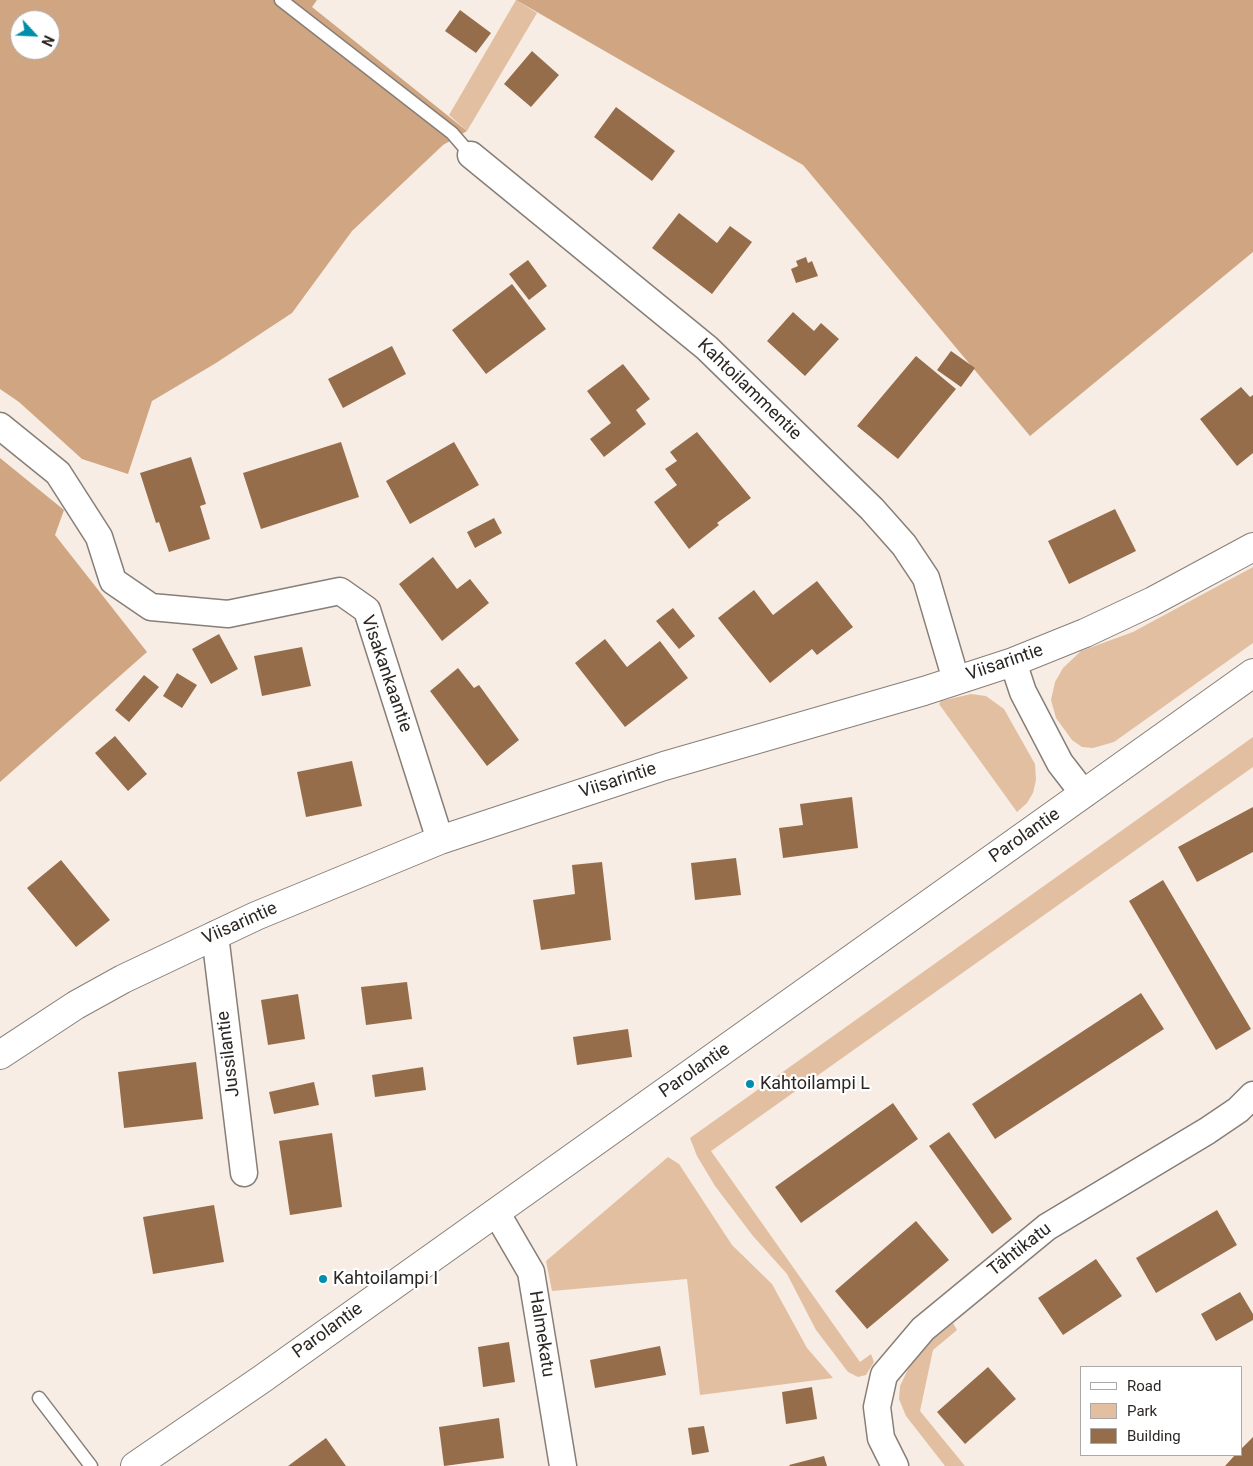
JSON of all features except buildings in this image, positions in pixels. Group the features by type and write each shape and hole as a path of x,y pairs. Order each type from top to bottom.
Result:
{"street":[{"name":"Kahtoilammentie","path":"471,155 706,348 872,509 904,545 926,578 956,680"},
{"name":"Visakankaantie","path":"0,426 58,473 99,537 114,581 151,607 228,614 340,591 367,610 440,840"},
{"name":"Viisarintie","path":"0,1056 76,1005 123,979 215,935 440,840 664,766 915,694 1013,662 1136,609 1253,547"},
{"path":"1013,662 1023,692 1060,763 1084,794"},
{"name":"Parolantie","path":"135,1466 496,1212 1253,673"},
{"name":"Jussilantie","path":"215,935 244,1173"},
{"name":"Tähtikatu","path":"895,1466 881,1438 877,1407 884,1375 923,1329 1047,1227 1208,1131 1238,1110 1253,1095"},
{"name":"Halmekatu","path":"496,1212 531,1272 563,1466"}],"lane":[{"path":"281,0 452,133 471,155"},
{"path":"39,1398 91,1466"}],"green space":[{"path":"516,0 537,13 467,131 449,115"},
{"path":"1253,567 1253,643 1114,742 1093,748 1082,747 1072,740 1056,718 1051,700 1055,682 1063,668 1081,651 1133,632"},
{"path":"971,694 986,696 1004,709 1035,764 1036,780 1033,793 1027,803 1017,812 939,704 941,701"},
{"path":"1253,737 1253,767 711,1151 860,1362 871,1354 874,1362 866,1375 858,1377 848,1372 816,1330 787,1274 753,1236 715,1186 697,1156 690,1138"},
{"path":"668,1157 679,1164 732,1245 772,1284 807,1348 833,1378 700,1395 687,1279 552,1291 546,1261"},
{"path":"953,1323 957,1330 933,1350 920,1411 965,1466 945,1466 906,1416 899,1399 900,1386 913,1359 926,1345"}],"shaded area":[{"path":"0,0 317,0 312,7 467,131 443,145 352,231 292,313 216,363 152,401 128,474 82,459 19,402 0,389"},
{"path":"516,0 1253,0 1253,252 1030,436 803,165"},
{"path":"0,458 64,510 55,535 147,652 0,782"}],"place":[{"name":"Kahtoilampi L","path":"750,1084"},
{"name":"Kahtoilampi I","path":"323,1279"}]}
